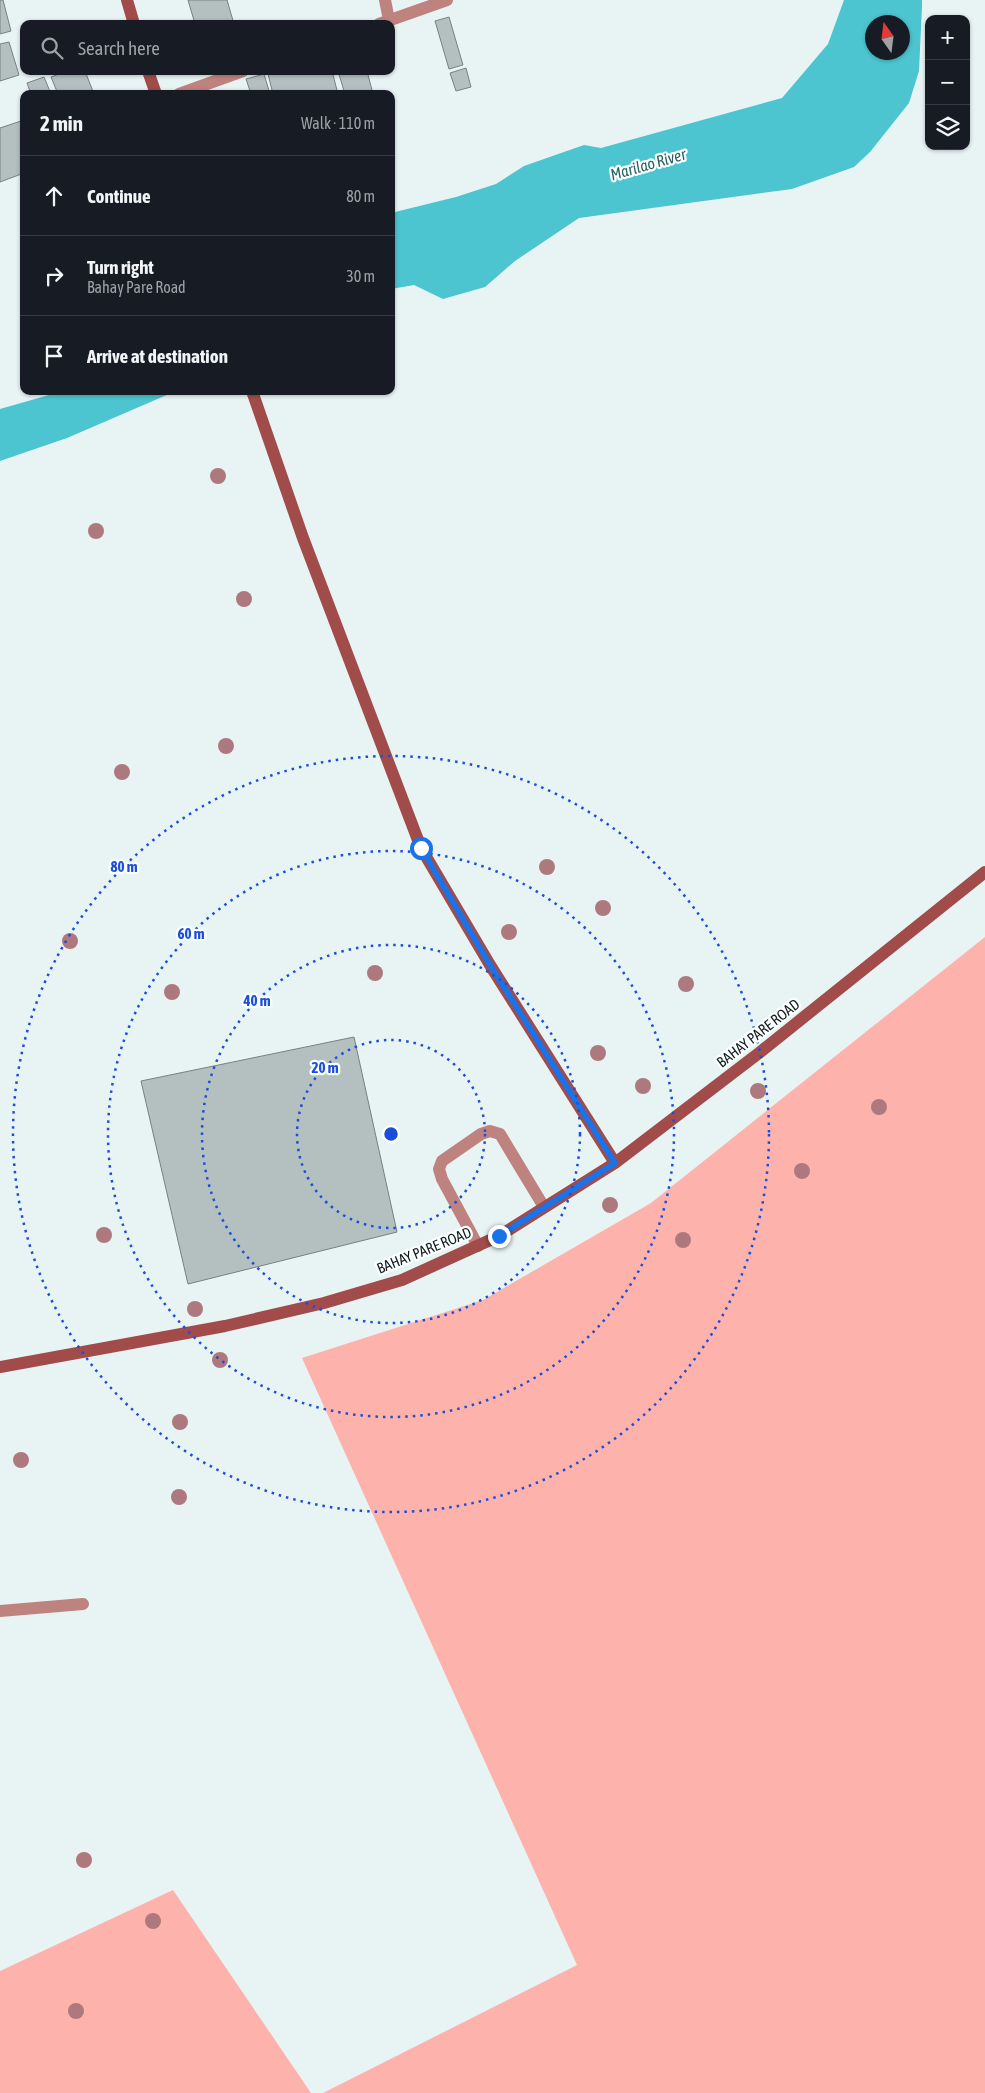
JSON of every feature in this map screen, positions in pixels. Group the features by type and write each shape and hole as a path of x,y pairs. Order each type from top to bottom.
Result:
{"main road":[{"path":"127,0 133,20"},
{"path":"149,75 155,90"},
{"path":"253,395 303,538 421,848 490,965 615,1163"},
{"name":"BAHAY PARE ROAD","path":"0,1367 225,1326 324,1303 402,1280 499,1236 615,1163 759,1053 985,872"}],"street":[{"path":"384,20 385,0"},
{"path":"390,20 447,0"},
{"path":"189,90 232,75"},
{"path":"478,1246 442,1179 439,1169 442,1161 481,1134 490,1131 500,1134 544,1207"},
{"path":"0,1611 83,1604"}],"shaded area":[{"path":"985,937 985,2093 323,2093 577,1965 302,1358 483,1300 651,1203"},
{"path":"173,1890 311,2093 0,2093 0,1971"}],"water":[{"name":"Marilao River","path":"844,0 922,0 919,71 909,103 870,152 854,167 792,189 579,218 515,261 485,287 443,299 414,285 395,288 395,212 456,197 496,184 524,166 584,145 601,148 782,98 828,44"},
{"path":"49,395 167,395 67,438 0,461 0,409"}],"building":[{"path":"0,0 3,0 11,31 0,34"},
{"path":"188,0 227,0 233,20 194,20"},
{"path":"449,17 463,65 449,69 435,21"},
{"path":"9,42 19,75 0,81 0,44"},
{"path":"466,68 471,87 456,91 450,73"},
{"path":"56,75 87,75 92,90 56,90 51,77"},
{"path":"264,75 269,90 250,90 246,79"},
{"path":"268,75 333,75 337,90 272,90"},
{"path":"339,75 368,75 372,90 344,90"},
{"path":"44,77 49,90 30,90 27,83"},
{"path":"20,121 20,174 0,182 0,128"},
{"path":"354,1037 397,1232 188,1284 141,1081"}],"route":[{"path":"421,848 490,965 615,1163 499,1236"}]}
